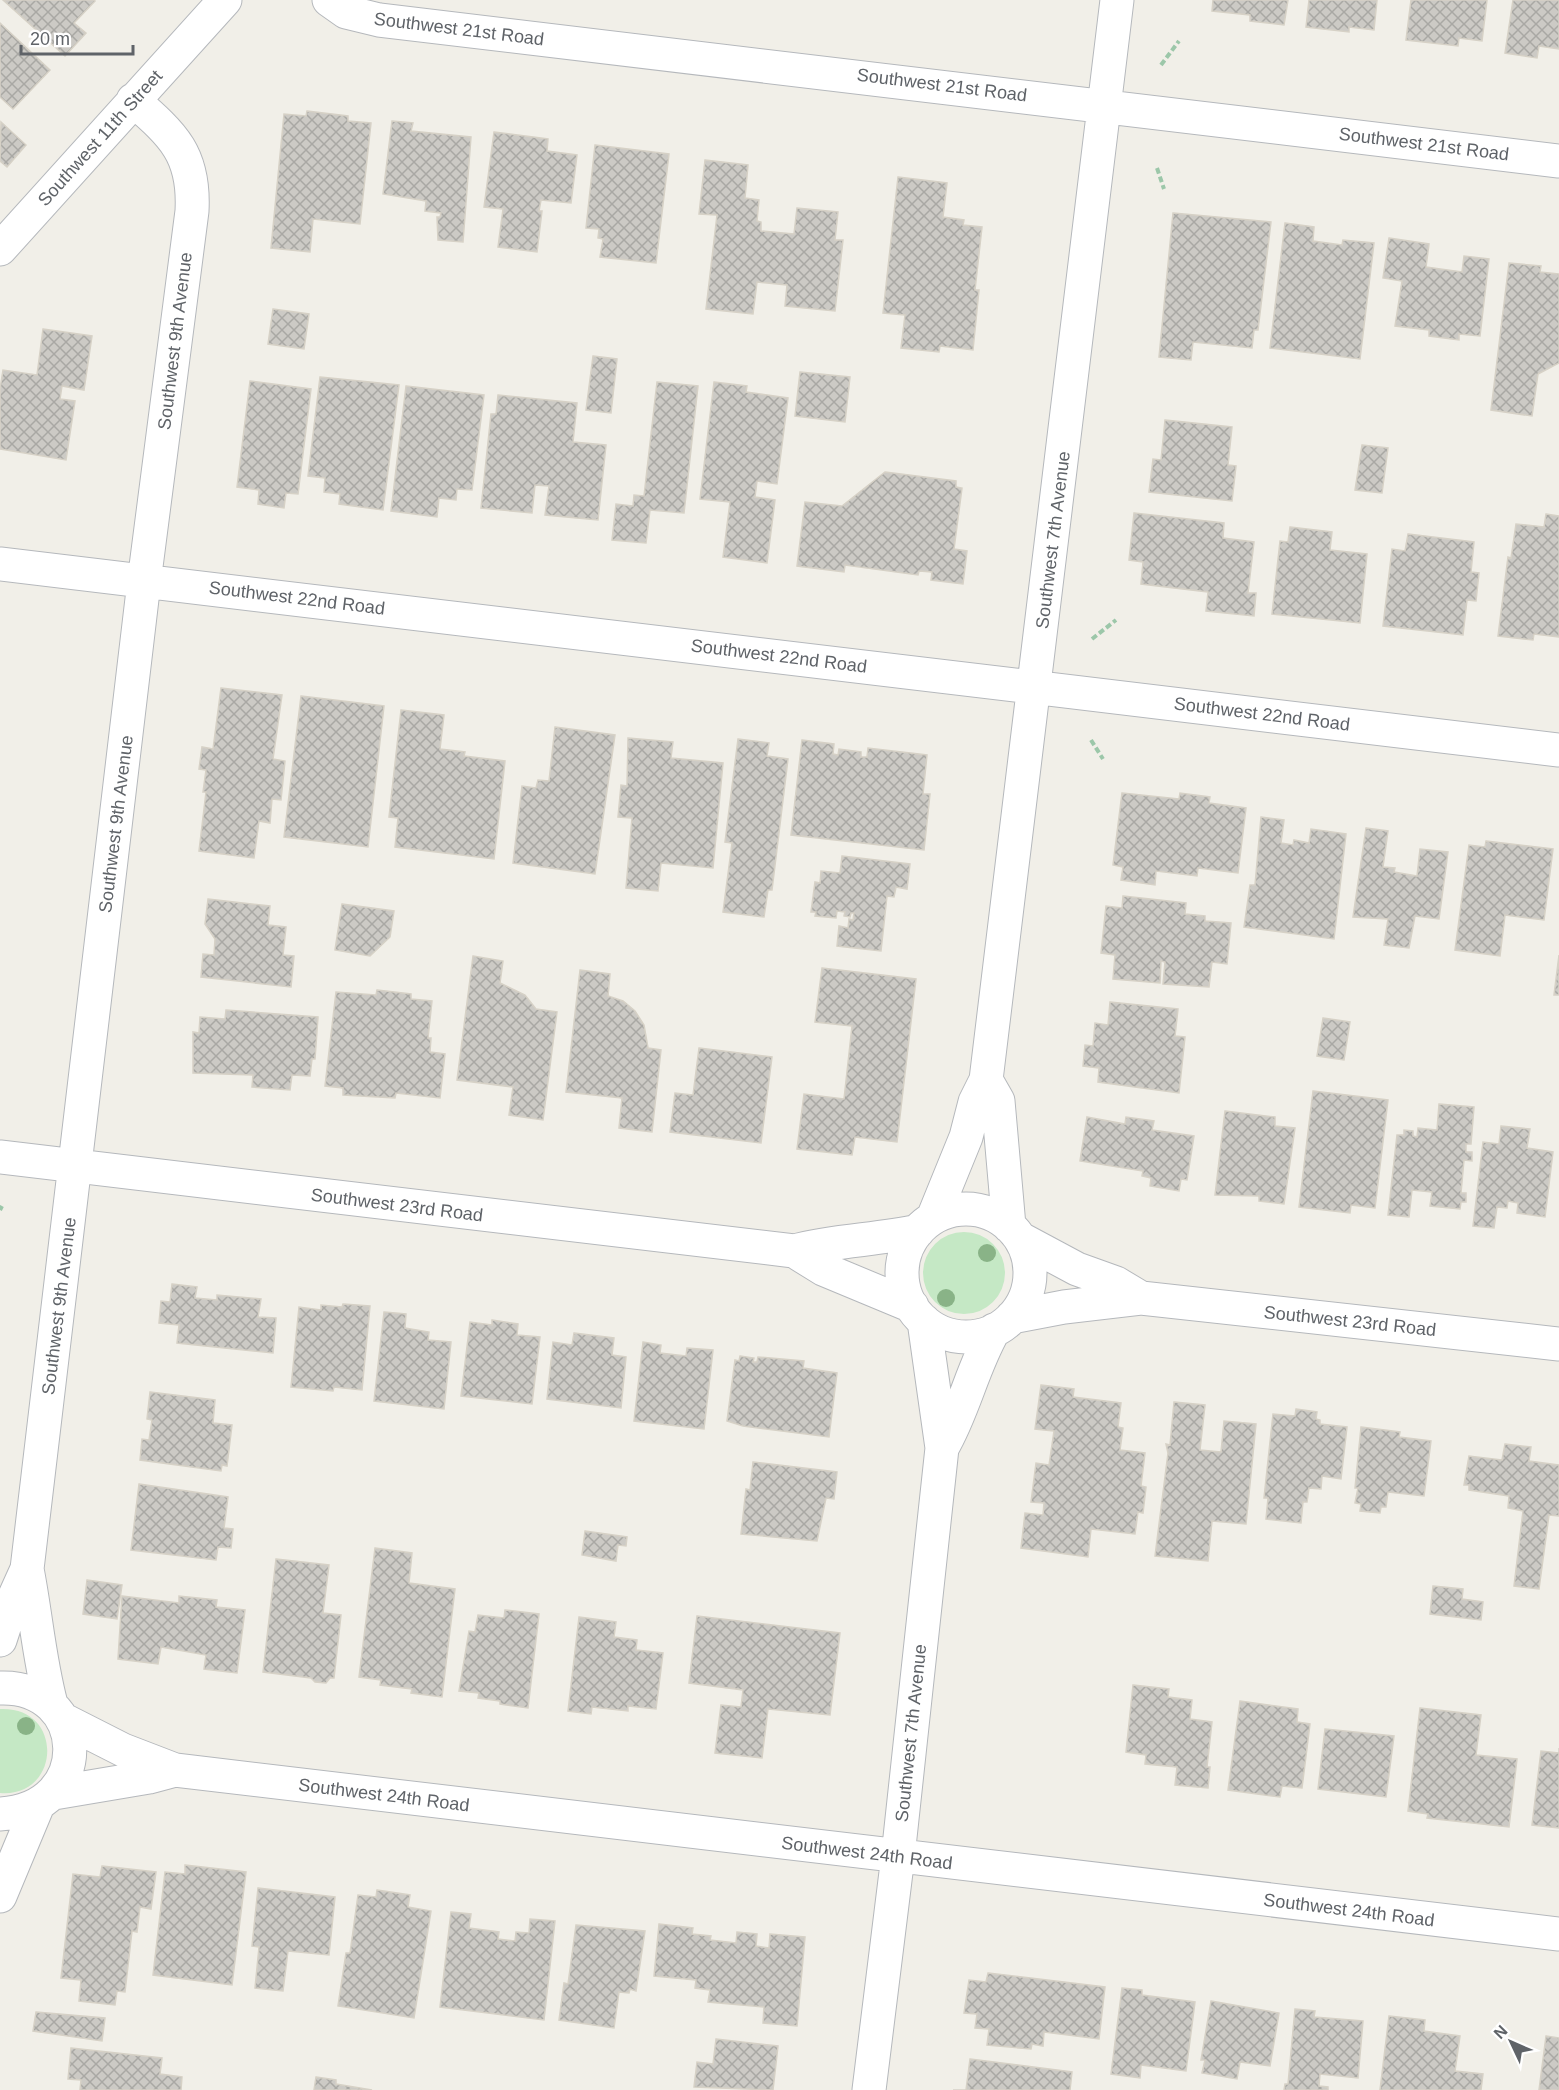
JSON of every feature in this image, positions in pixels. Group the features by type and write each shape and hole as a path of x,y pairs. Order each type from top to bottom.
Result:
{"street":[{"name":"Southwest 11th Street","path":"0,249 225,0"},
{"name":"Southwest 21st Road","path":"329,0 346,12 379,20 1559,161"},
{"name":"Southwest 7th Avenue","path":"925,1225 966,1137 975,1102 986,1080 1117,0"},
{"name":"Southwest 9th Avenue","path":"0,1640 13,1600 27,1569 144,582 193,192 186,157 161,124 134,100"},
{"name":"Southwest 22nd Road","path":"0,564 66,570 144,582 1559,750"},
{"path":"986,1080 998,1101 1015,1233"},
{"name":"Southwest 23rd Road","path":"0,1157 795,1251 825,1243 878,1239 925,1225"},
{"path":"972,1209 993,1214 1015,1233 1029,1259 1030,1280 1024,1300 1003,1323 976,1336 957,1336 940,1331 918,1314 905,1292 903,1268 909,1244 925,1225 952,1210 972,1209"},
{"name":"Southwest 23rd Road","path":"1015,1233 1077,1269 1116,1283 1141,1298"},
{"name":"Southwest 23rd Road","path":"795,1251 823,1269 918,1314"},
{"name":"Southwest 23rd Road","path":"1003,1323 1064,1307 1141,1298 1559,1344"},
{"name":"Southwest 7th Avenue","path":"869,2090 898,1856 942,1448 918,1314"},
{"name":"Southwest 7th Avenue","path":"942,1448 954,1427 974,1368 1003,1323"},
{"name":"Southwest 9th Avenue","path":"27,1569 34,1602 38,1650 57,1712 69,1737 70,1757 65,1776 46,1799"},
{"name":"Southwest 24th Road","path":"0,1688 16,1687 35,1693 57,1712 123,1750 175,1770 1559,1934"},
{"name":"Southwest 24th Road","path":"0,1814 19,1813 46,1799 175,1770"},
{"path":"0,1896 46,1799"}],"path":[{"path":"1161,65 1179,41"},
{"path":"1156,168 1164,189"},
{"path":"1092,639 1116,620"},
{"path":"1091,740 1103,759"}],"green space":[{"path":"964,1232 980,1235 993,1244 1002,1257 1005,1273 1002,1289 993,1302 980,1311 964,1314 948,1311 935,1302 926,1289 923,1273 926,1257 935,1244 948,1235"},
{"path":"0,1709 21,1712 36,1722 45,1736 47,1752 44,1768 35,1782 20,1791 0,1793"}],"building":[{"path":"3,0 95,1 74,23 86,33 65,56"},
{"path":"1213,0 1288,0 1284,25 1250,21 1250,15 1212,11"},
{"path":"1309,0 1377,0 1374,30 1349,27 1349,32 1306,27"},
{"path":"1411,0 1487,0 1482,41 1459,38 1458,46 1406,40"},
{"path":"1513,0 1559,0 1559,49 1539,46 1537,58 1505,53"},
{"path":"0,23 50,70 13,109 0,97"},
{"path":"307,111 348,116 348,121 371,123 360,224 313,219 310,252 271,248 284,114 306,116"},
{"path":"392,121 413,123 411,131 471,137 463,242 438,240 437,217 440,217 441,213 425,211 426,201 383,194"},
{"path":"1,122 26,145 7,167 0,161"},
{"path":"494,132 548,139 547,151 577,155 571,203 541,200 539,211 542,211 537,252 498,247 503,209 484,207"},
{"path":"595,145 669,154 656,263 600,257 603,239 598,238 599,229 586,228"},
{"path":"705,160 748,165 745,198 759,200 757,221 761,222 761,231 794,234 797,208 838,212 835,240 843,240 835,311 785,306 787,285 757,282 753,314 706,309 717,215 699,214"},
{"path":"898,177 947,183 943,217 964,220 963,225 982,227 975,290 979,290 973,350 940,346 939,352 901,348 905,315 883,313"},
{"path":"1173,213 1271,222 1258,330 1254,330 1252,348 1193,342 1191,360 1159,357"},
{"path":"1285,223 1314,227 1313,241 1342,245 1343,240 1374,243 1360,359 1270,348"},
{"path":"1389,238 1429,244 1426,267 1462,272 1464,256 1489,259 1480,336 1459,334 1459,340 1429,336 1429,330 1395,326 1402,281 1383,278"},
{"path":"1509,263 1541,266 1540,272 1559,274 1559,363 1538,374 1532,416 1491,410"},
{"path":"273,309 309,314 304,349 268,344"},
{"path":"43,329 92,336 84,390 62,386 60,399 75,401 66,460 0,449 0,389 3,370 37,375"},
{"path":"593,356 617,359 611,413 586,410"},
{"path":"800,372 850,377 845,422 795,416"},
{"path":"320,377 399,385 383,510 339,504 340,494 324,492 325,478 308,476"},
{"path":"250,381 311,389 298,494 286,493 284,508 258,504 259,490 237,487"},
{"path":"657,382 698,386 684,513 650,510 646,543 612,540 616,504 633,506 634,495 644,496"},
{"path":"714,382 747,386 746,392 788,398 777,484 757,481 755,497 775,500 767,563 723,557 730,502 700,499"},
{"path":"406,386 484,395 472,490 457,489 456,500 439,498 437,517 391,511"},
{"path":"498,395 577,403 573,442 606,445 598,520 545,515 549,486 535,485 532,513 481,508 491,414 496,414"},
{"path":"1165,420 1232,427 1228,465 1236,466 1232,501 1149,492 1153,459 1161,460"},
{"path":"1362,445 1388,448 1382,493 1355,490"},
{"path":"885,472 956,481 956,487 962,488 954,549 967,551 963,584 931,580 932,572 919,571 918,575 845,565 844,572 797,566 805,502 842,506"},
{"path":"1134,513 1224,523 1223,538 1254,542 1248,593 1256,593 1254,616 1206,611 1208,592 1141,584 1143,562 1129,560"},
{"path":"1546,514 1559,516 1559,637 1534,634 1533,640 1498,636 1508,557 1511,558 1516,524 1544,527"},
{"path":"1290,527 1332,532 1330,550 1367,554 1360,623 1272,614 1280,541 1288,542"},
{"path":"1408,534 1474,542 1471,572 1479,573 1476,601 1467,600 1463,635 1383,626 1392,549 1405,551"},
{"path":"221,688 282,695 273,759 285,761 281,800 272,799 270,823 259,821 254,858 199,851 206,792 203,792 206,770 199,769 202,747 213,749"},
{"path":"301,696 384,706 368,847 284,837"},
{"path":"401,710 444,715 440,749 465,752 464,756 505,761 494,859 395,847 398,818 389,817"},
{"path":"555,727 615,735 595,874 513,863 522,786 536,788 538,780 549,781"},
{"path":"628,738 673,742 671,758 723,763 713,868 661,863 658,891 626,888 632,818 618,817 621,785 627,786"},
{"path":"738,739 769,743 767,756 788,759 772,890 768,890 764,917 723,912 732,843 725,842"},
{"path":"802,740 834,744 833,754 838,755 839,749 861,752 861,757 867,757 868,748 927,755 923,794 930,794 924,850 791,835"},
{"path":"1122,793 1179,799 1180,793 1210,797 1209,803 1246,808 1238,873 1198,868 1197,876 1156,871 1155,885 1121,880 1123,867 1113,865"},
{"path":"1261,817 1284,820 1281,843 1293,845 1294,840 1309,843 1311,829 1346,834 1334,939 1244,927 1250,885 1255,885"},
{"path":"1366,828 1388,831 1383,867 1395,868 1394,872 1417,876 1420,849 1448,852 1439,919 1415,916 1409,948 1384,945 1388,919 1353,917"},
{"path":"1486,841 1553,849 1544,920 1505,915 1500,956 1455,950 1469,845 1485,847"},
{"path":"842,856 910,864 907,889 896,887 894,897 887,896 881,951 837,946 839,926 848,928 849,919 853,920 854,913 851,913 850,917 844,916 845,912 837,911 836,918 815,916 816,912 811,912 815,882 820,883 821,871 840,873"},
{"path":"1123,896 1186,903 1185,914 1205,916 1205,921 1231,923 1227,964 1212,962 1209,987 1163,984 1165,962 1161,961 1160,983 1113,979 1115,955 1101,953 1106,906 1122,908"},
{"path":"208,899 270,906 268,925 286,927 283,955 294,956 291,987 201,977 203,954 214,955 215,939 205,924"},
{"path":"342,904 394,911 390,937 370,956 335,950"},
{"path":"1559,955 1559,995 1554,995"},
{"path":"473,956 503,961 500,983 525,995 536,1009 557,1012 543,1120 509,1115 513,1087 457,1080"},
{"path":"822,968 916,979 897,1142 855,1137 852,1155 797,1149 804,1094 844,1099 852,1026 815,1022"},
{"path":"580,970 610,974 608,996 623,1001 635,1011 644,1025 648,1048 661,1050 652,1132 619,1128 622,1098 566,1092"},
{"path":"377,990 411,994 411,999 432,1001 428,1038 431,1038 430,1052 445,1054 440,1098 396,1093 395,1098 343,1095 343,1088 325,1086 336,992 376,995"},
{"path":"1110,1002 1178,1009 1175,1036 1185,1037 1179,1093 1098,1082 1099,1068 1083,1066 1085,1045 1093,1046 1095,1023 1108,1025"},
{"path":"226,1010 318,1017 315,1059 312,1059 310,1076 292,1075 290,1090 252,1087 253,1075 193,1073 193,1032 199,1033 200,1017 225,1019"},
{"path":"1323,1018 1350,1022 1344,1060 1317,1056"},
{"path":"699,1048 772,1057 761,1143 670,1132 675,1093 693,1095"},
{"path":"1313,1091 1388,1100 1375,1208 1351,1205 1350,1213 1299,1207"},
{"path":"1439,1104 1474,1107 1471,1144 1466,1144 1466,1152 1472,1152 1472,1161 1464,1160 1461,1193 1466,1193 1466,1202 1461,1202 1460,1209 1430,1206 1432,1192 1412,1190 1409,1217 1388,1215 1397,1135 1404,1135 1404,1130 1413,1131 1413,1136 1417,1137 1418,1128 1437,1130"},
{"path":"1225,1111 1275,1117 1275,1126 1295,1128 1284,1204 1259,1201 1259,1196 1215,1195"},
{"path":"1087,1117 1125,1124 1126,1117 1154,1121 1152,1130 1194,1136 1187,1180 1181,1179 1179,1191 1150,1186 1151,1178 1142,1176 1143,1171 1080,1161"},
{"path":"1501,1126 1530,1129 1527,1148 1553,1152 1545,1217 1517,1213 1518,1203 1508,1201 1507,1208 1497,1207 1494,1228 1473,1226 1483,1142 1499,1144"},
{"path":"172,1284 197,1287 195,1298 217,1300 217,1295 261,1299 258,1317 276,1318 273,1353 177,1343 179,1325 159,1323 161,1301 170,1302"},
{"path":"343,1304 370,1306 362,1390 334,1387 333,1391 291,1387 299,1307 321,1310 321,1305 342,1307"},
{"path":"384,1312 406,1314 405,1328 429,1332 428,1340 451,1342 444,1409 374,1401"},
{"path":"492,1320 518,1324 517,1335 540,1337 532,1404 461,1396 470,1322 492,1325"},
{"path":"574,1333 614,1338 612,1355 626,1357 621,1408 547,1399 553,1342 572,1345"},
{"path":"643,1342 661,1345 660,1353 686,1356 687,1348 713,1350 704,1429 634,1421"},
{"path":"740,1356 754,1358 753,1362 757,1362 758,1357 804,1361 803,1368 837,1373 829,1437 743,1426 727,1421 735,1360 739,1361"},
{"path":"1041,1385 1074,1389 1073,1397 1121,1403 1118,1427 1123,1428 1120,1450 1145,1453 1141,1486 1146,1487 1143,1513 1138,1512 1135,1534 1091,1529 1088,1557 1021,1548 1025,1513 1043,1515 1044,1503 1031,1502 1036,1463 1049,1465 1054,1431 1035,1429"},
{"path":"150,1392 215,1400 213,1423 232,1425 227,1466 222,1465 221,1471 140,1460 142,1439 149,1440 152,1420 147,1419"},
{"path":"1174,1402 1205,1405 1200,1450 1221,1452 1224,1421 1256,1424 1246,1524 1212,1521 1208,1561 1155,1556 1168,1453 1166,1444 1170,1445"},
{"path":"1296,1409 1317,1412 1316,1419 1320,1420 1320,1424 1347,1427 1341,1479 1322,1476 1321,1489 1309,1488 1307,1502 1303,1502 1301,1523 1266,1519 1268,1498 1264,1498 1273,1414 1295,1416"},
{"path":"1361,1427 1400,1432 1399,1437 1431,1441 1424,1496 1388,1492 1386,1507 1381,1507 1380,1513 1360,1511 1361,1504 1355,1503 1358,1488 1355,1488"},
{"path":"1505,1444 1531,1447 1529,1461 1559,1465 1559,1516 1549,1515 1539,1589 1514,1586 1523,1511 1508,1508 1509,1496 1469,1490 1469,1485 1464,1485 1469,1456 1502,1460"},
{"path":"753,1462 837,1472 834,1499 826,1498 817,1541 741,1534 746,1489 750,1490"},
{"path":"139,1484 228,1497 224,1528 233,1529 231,1548 218,1547 216,1560 131,1550"},
{"path":"585,1531 627,1537 626,1546 618,1545 616,1561 582,1555"},
{"path":"375,1548 412,1553 409,1583 455,1589 442,1697 411,1693 412,1689 380,1685 381,1680 359,1677"},
{"path":"276,1559 329,1565 323,1613 341,1615 334,1678 330,1678 326,1683 315,1682 311,1678 263,1672"},
{"path":"87,1580 122,1585 117,1619 83,1614"},
{"path":"1433,1586 1463,1589 1462,1599 1483,1602 1481,1620 1430,1614"},
{"path":"122,1596 179,1603 179,1596 217,1600 216,1607 245,1610 237,1673 204,1669 206,1655 161,1647 158,1664 118,1659"},
{"path":"505,1610 539,1614 528,1708 478,1698 479,1693 459,1691 469,1631 475,1632 478,1615 504,1618"},
{"path":"697,1616 840,1633 830,1715 768,1709 762,1758 715,1753 721,1705 741,1707 743,1690 689,1683"},
{"path":"579,1617 616,1622 614,1637 637,1640 636,1650 663,1653 656,1709 628,1706 628,1711 592,1707 591,1714 568,1711"},
{"path":"1133,1685 1169,1689 1168,1697 1192,1700 1190,1719 1212,1722 1207,1767 1210,1767 1208,1788 1175,1785 1177,1767 1145,1764 1146,1755 1126,1752"},
{"path":"1240,1701 1298,1709 1297,1722 1310,1724 1302,1788 1282,1786 1280,1797 1228,1790"},
{"path":"1420,1708 1481,1715 1476,1755 1517,1759 1509,1827 1427,1818 1428,1814 1408,1811"},
{"path":"1325,1729 1394,1736 1386,1797 1318,1789"},
{"path":"1541,1751 1559,1753 1559,1828 1532,1825"},
{"path":"185,1865 246,1872 232,1985 153,1975 165,1872 185,1874"},
{"path":"102,1866 156,1872 151,1909 140,1907 137,1932 132,1931 125,1992 117,1991 115,2005 79,2001 81,1980 61,1978 73,1874 100,1877"},
{"path":"258,1888 335,1897 329,1955 288,1951 283,1991 255,1988 259,1947 252,1946"},
{"path":"377,1890 410,1895 408,1907 431,1911 414,2018 338,2006 346,1953 350,1953 358,1895 376,1897"},
{"path":"451,1912 471,1914 469,1928 499,1932 498,1939 515,1941 516,1932 529,1933 530,1919 555,1921 544,2020 440,2007"},
{"path":"659,1924 693,1928 692,1934 711,1936 710,1940 736,1943 737,1932 757,1934 756,1946 769,1948 770,1934 805,1937 797,2026 763,2023 764,2007 708,2002 710,1990 695,1988 696,1980 654,1976"},
{"path":"576,1925 645,1931 636,1991 630,1989 629,1993 619,1992 614,2028 559,2020 564,1983 568,1984"},
{"path":"988,1973 1105,1987 1099,2039 1044,2032 1043,2046 1032,2044 1031,2049 987,2045 989,2029 975,2028 977,2014 964,2013 969,1980 986,1982"},
{"path":"1122,1988 1142,1990 1142,1995 1195,2002 1186,2071 1141,2065 1140,2078 1111,2074"},
{"path":"1211,2001 1279,2013 1270,2066 1240,2062 1237,2079 1202,2073 1205,2060 1201,2060"},
{"path":"1295,2009 1315,2011 1314,2017 1363,2021 1358,2078 1320,2074 1319,2086 1328,2087 1328,2090 1284,2090 1285,2084 1288,2084"},
{"path":"36,2012 105,2018 102,2041 33,2031"},
{"path":"1389,2016 1425,2020 1424,2031 1460,2036 1455,2071 1483,2074 1481,2090 1380,2090"},
{"path":"1546,2036 1559,2038 1559,2090 1539,2090"},
{"path":"716,2039 778,2046 773,2090 694,2087 697,2062 713,2064"},
{"path":"71,2048 162,2058 160,2074 182,2077 181,2090 80,2090 81,2080 68,2079"},
{"path":"970,2059 1072,2072 1070,2090 966,2090"},
{"path":"316,2077 336,2080 336,2084 372,2090 314,2090"}]}
